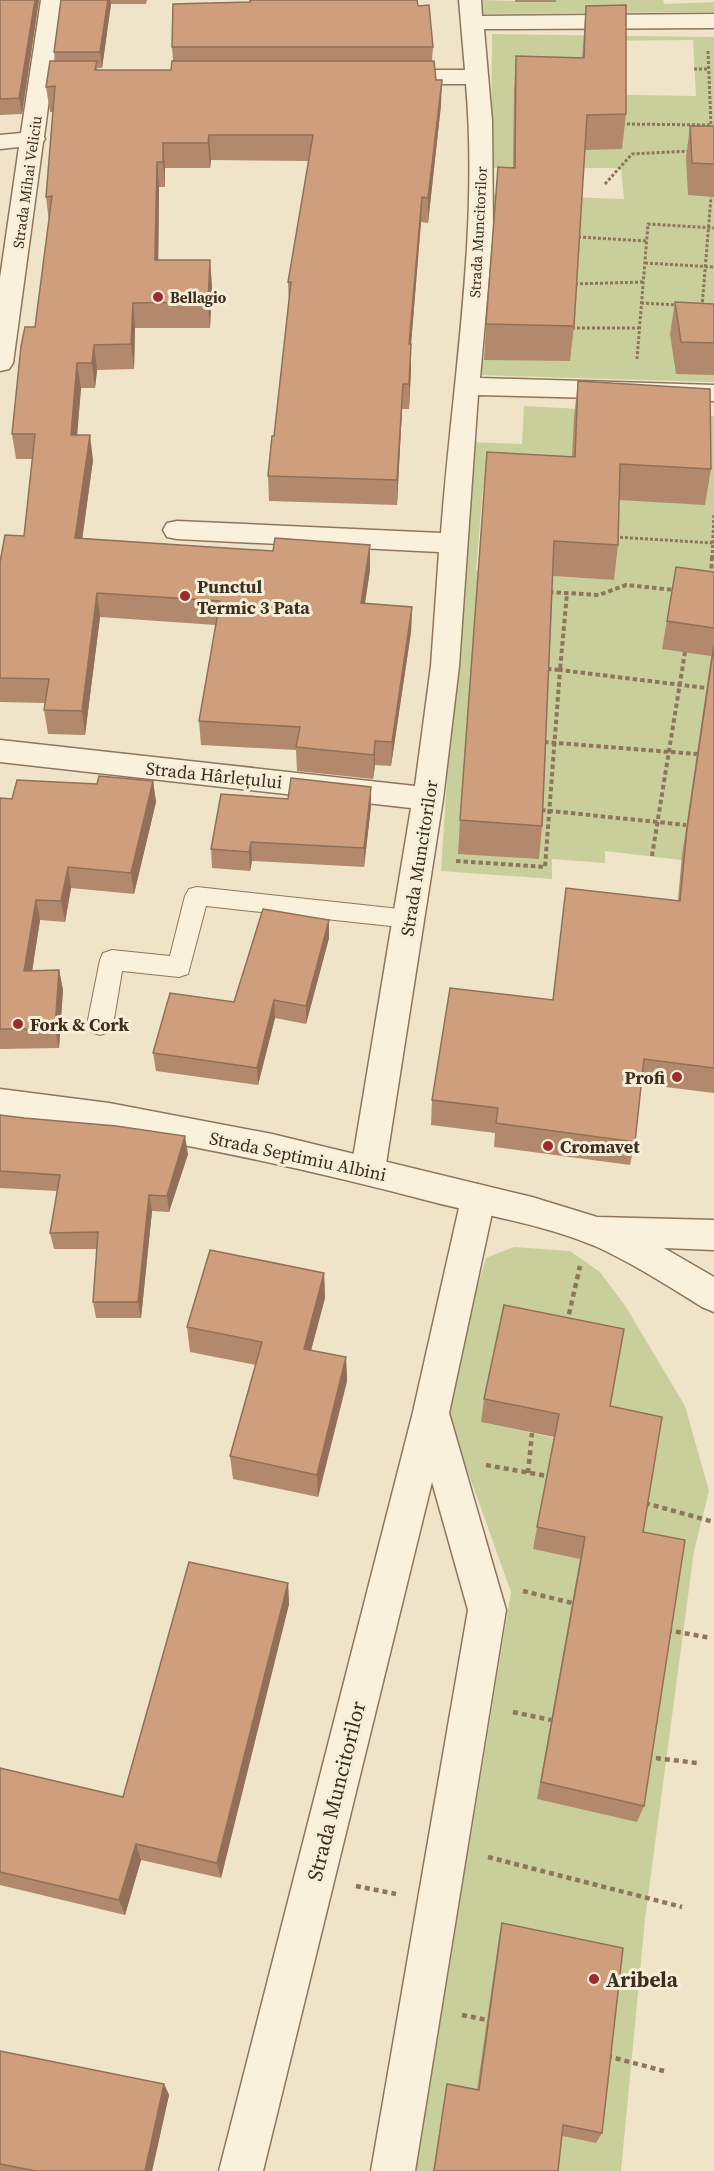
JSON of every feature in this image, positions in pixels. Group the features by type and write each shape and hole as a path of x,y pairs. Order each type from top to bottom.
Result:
{"street":[{"name":"Strada Mihai Veliciu","path":"0,363 34,139 52,0"},
{"name":"Strada Muncitorilor","path":"368,1170 410,919 444,676 481,232 481,121 470,0"},
{"path":"473,22 710,21"},
{"path":"41,77 118,77"},
{"path":"370,77 478,77"},
{"path":"0,142 34,139"},
{"path":"467,386 714,393"},
{"path":"177,530 454,543"},
{"name":"Strada Hârlețului","path":"0,751 428,800"},
{"name":"Strada Septimiu Albini","path":"0,1103 141,1124 368,1170 478,1199 587,1244 662,1265 714,1296"},
{"name":"Strada Muncitorilor","path":"241,2171 430,1412 478,1199"},
{"name":"Strada Septimiu Albini","path":"587,1244 714,1235"},
{"name":"Strada Muncitorilor","path":"393,2171 487,1610 430,1412"}],"lane":[{"path":"100,1025 112,960 178,967 196,896 410,919"}],"path":[{"path":"710,21 711,125 714,132"},
{"path":"694,69 709,69"},
{"path":"622,124 711,125"},
{"path":"605,184 632,154 691,151"},
{"path":"701,316 711,197"},
{"path":"634,390 648,224 714,228"},
{"path":"578,237 646,241"},
{"path":"645,263 714,267"},
{"path":"575,284 643,282"},
{"path":"641,303 682,306"},
{"path":"692,306 702,307"},
{"path":"572,328 639,328"},
{"path":"711,583 714,514"},
{"path":"615,537 713,543"},
{"path":"544,591 599,595 626,585 679,590"},
{"path":"419,858 545,867 567,593"},
{"path":"652,856 682,685 685,652"},
{"path":"547,669 706,688"},
{"path":"544,742 697,754"},
{"path":"540,810 686,825"},
{"path":"565,1332 587,1244"},
{"path":"528,1473 532,1433"},
{"path":"444,1457 548,1476"},
{"path":"645,1503 714,1522"},
{"path":"667,1629 711,1638"},
{"path":"647,1757 697,1763"},
{"path":"447,1847 682,1907"},
{"path":"314,1878 438,1902"},
{"path":"606,2056 664,2071"}],"green space":[{"path":"482,0 556,2 556,0 663,0 664,4 714,2 714,12 483,14"},
{"path":"492,34 714,37 714,382 475,375 484,194 624,199 621,168 491,168","holes":["693,40 696,96 581,94 583,41","493,232 570,361 483,359"]},
{"path":"524,406 714,416 714,600 662,648 711,655 682,855 714,864 605,851 605,863 552,859 552,879 441,871 469,442 522,444","holes":["483,488 571,493 614,580 476,571"]},
{"path":"514,1247 570,1251 600,1272 626,1307 685,1406 709,1491 694,1551 645,1919 621,2171 554,2171 558,2135 596,2143 499,1938 476,2101 445,2095 433,2171 416,2171 511,1592 448,1416 456,1359 486,1258","holes":["481,1422 655,1440 637,1553 555,1438"]}],"building":[{"path":"0,0 35,0 19,98 0,99"},
{"path":"61,0 108,0 100,52 54,52"},
{"path":"250,0 417,0 418,6 429,5 433,47 172,47 173,4 250,2"},
{"path":"626,5 626,114 587,115 574,326 486,324 498,167 515,168 516,56 584,58 586,6"},
{"path":"50,61 97,61 95,70 171,70 172,61 434,61 436,80 442,80 428,198 422,197 409,344 411,344 409,384 403,384 397,480 268,476 291,282 288,282 313,135 209,135 208,143 163,143 163,162 157,162 155,260 210,260 208,302 133,303 131,344 94,345 92,363 77,363 71,435 90,435 75,538 273,551 275,538 370,545 361,603 412,607 392,742 375,741 374,755 296,747 300,727 199,721 220,601 97,593 82,711 44,710 49,679 0,678 0,562 5,535 24,536 35,434 12,434 21,346 25,327 35,327 52,196 46,197 55,86 46,87"},
{"path":"690,126 714,126 714,164 692,163"},
{"path":"675,302 714,304 714,343 681,342"},
{"path":"578,381 710,389 711,469 620,464 618,545 554,541 542,826 460,820 487,452 575,457"},
{"path":"676,567 714,572 714,628 667,621"},
{"path":"714,645 714,1068 644,1059 635,1142 496,1123 498,1108 432,1100 450,988 553,1000 566,888 680,901 687,829"},
{"path":"99,776 153,781 131,873 68,867 61,901 36,900 24,971 59,970 55,1029 0,1029 0,798 12,799 17,780 97,784"},
{"path":"291,778 371,787 364,848 251,842 249,852 211,849 221,794 288,799"},
{"path":"263,909 329,920 306,1006 274,1000 257,1068 153,1053 170,993 234,1002"},
{"path":"0,1115 116,1126 185,1136 167,1196 149,1195 138,1302 93,1302 98,1232 50,1233 60,1175 0,1171"},
{"path":"210,1250 324,1273 304,1349 346,1357 317,1475 230,1456 262,1342 187,1327"},
{"path":"504,1305 624,1329 610,1406 662,1417 643,1532 685,1540 644,1806 541,1782 585,1537 537,1527 559,1414 484,1399"},
{"path":"189,1562 288,1583 217,1863 136,1844 119,1900 0,1872 0,1768 123,1797"},
{"path":"502,1923 623,1948 602,2133 563,2125 558,2171 434,2171 447,2084 479,2090"},
{"path":"0,2051 164,2084 145,2171 36,2171 0,2164"}],"place":[{"name":"Bellagio","path":"158,297"},
{"name":"Punctul Termic 3 Pata","path":"185,596"},
{"name":"Fork & Cork","path":"18,1024"},
{"name":"Profi","path":"677,1077"},
{"name":"Cromavet","path":"548,1146"},
{"name":"Aribela","path":"594,1979"}]}
